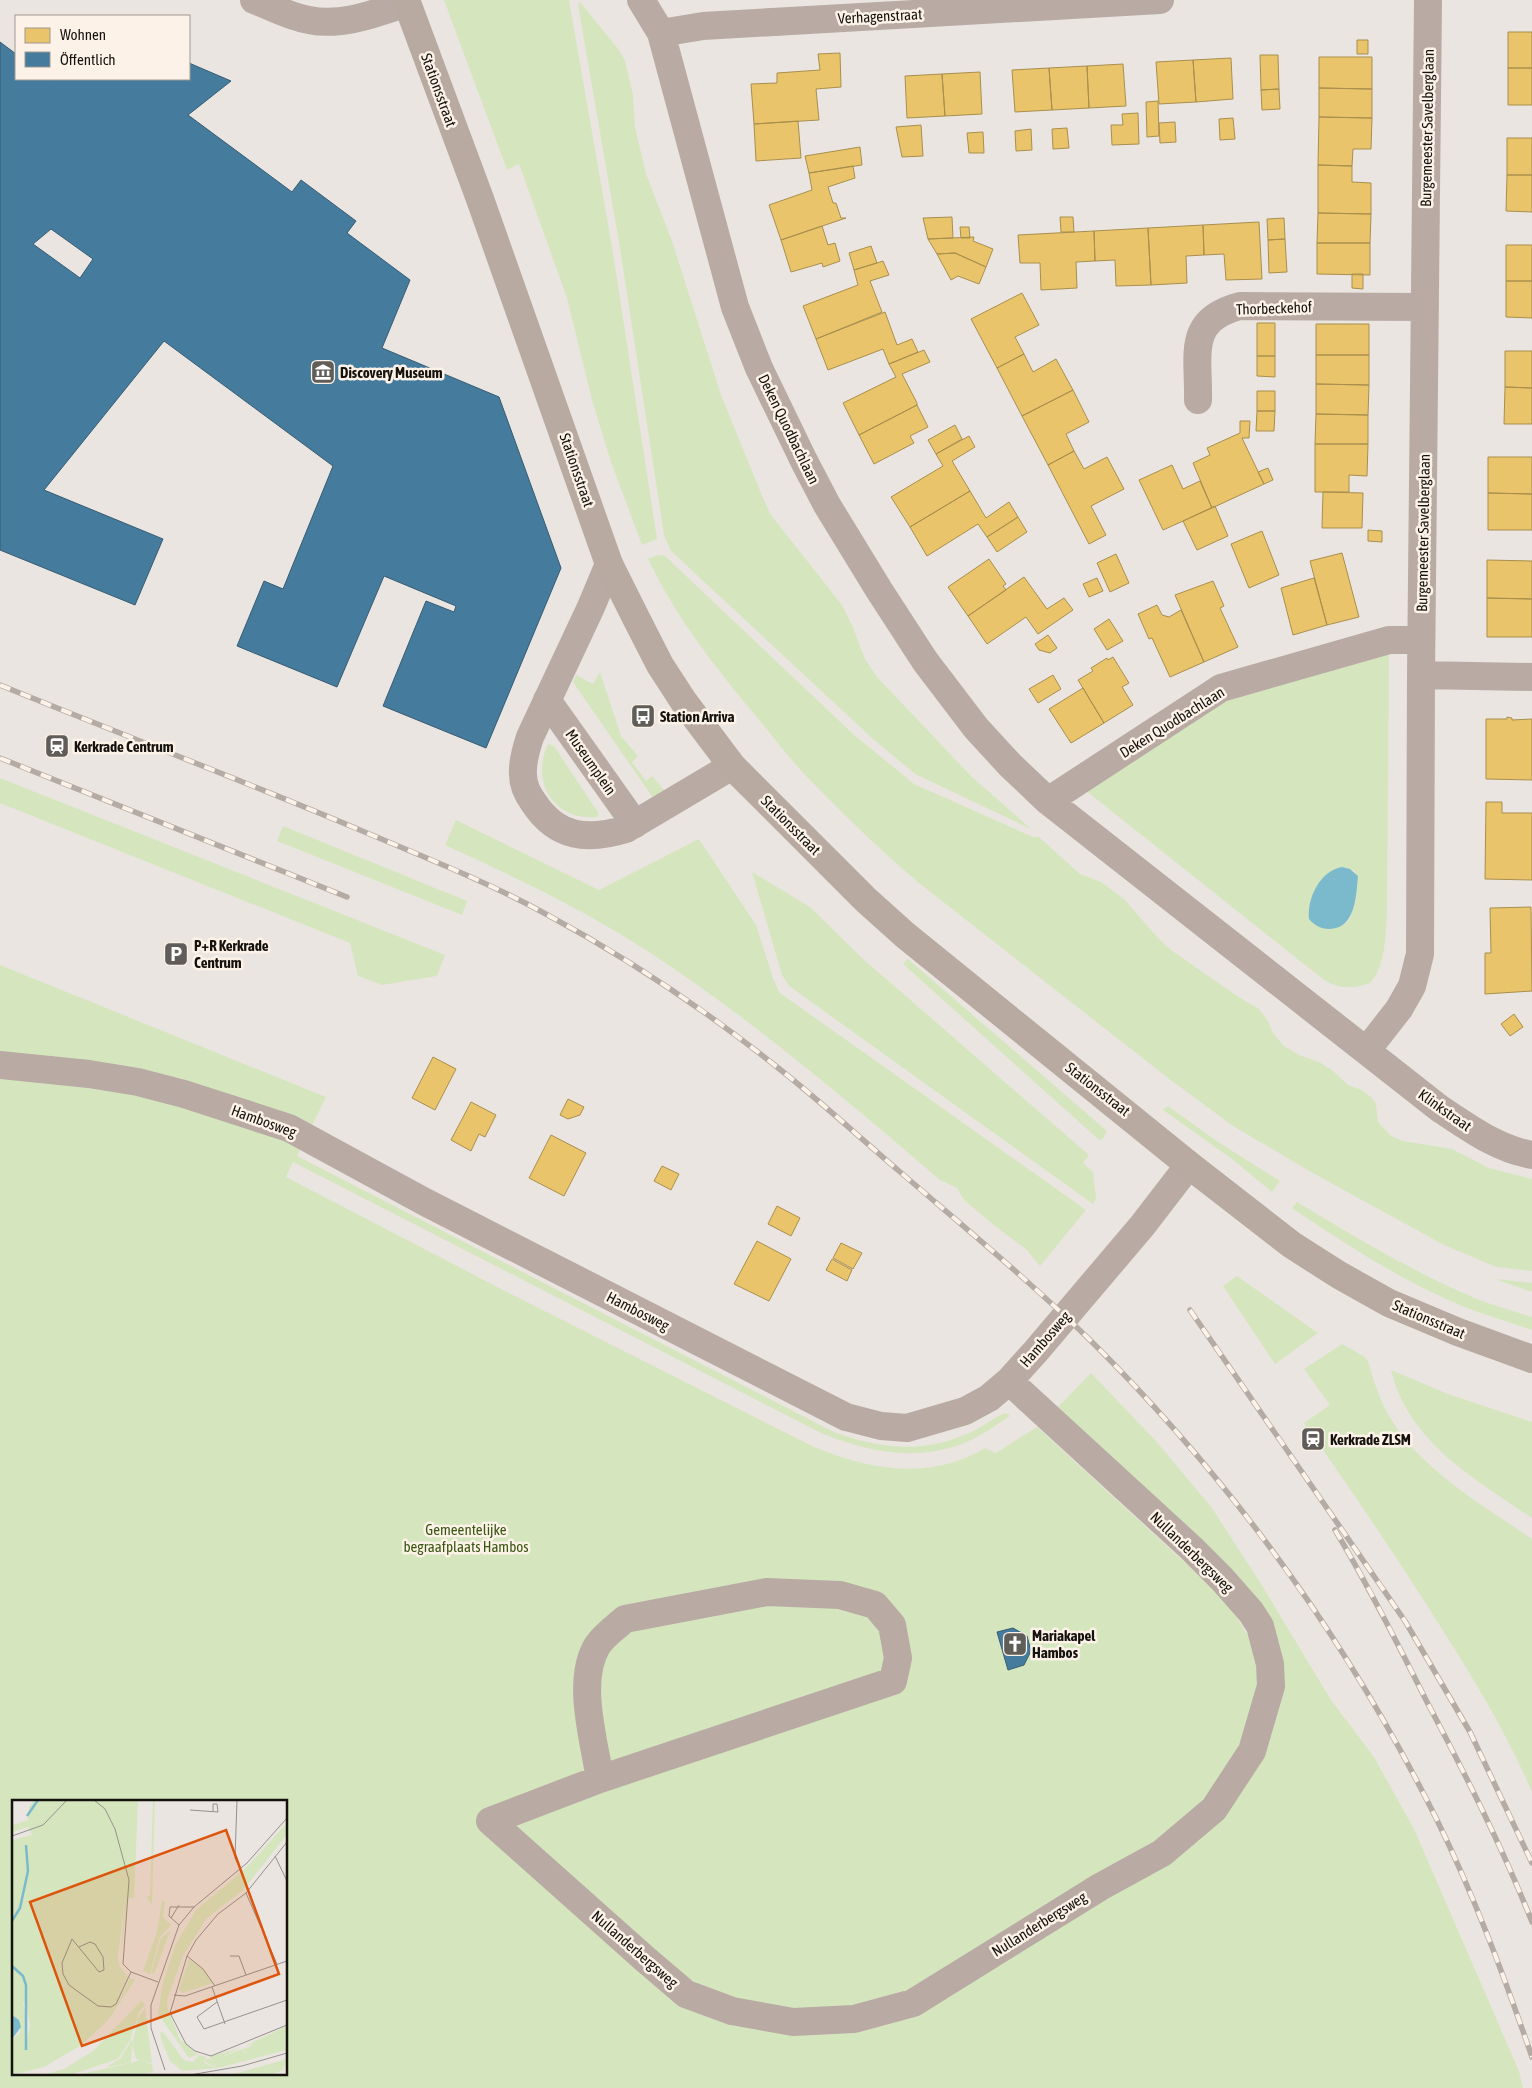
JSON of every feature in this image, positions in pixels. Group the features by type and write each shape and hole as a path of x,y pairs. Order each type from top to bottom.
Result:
{"main road":[{"name":"Stationsstraat","path":"406,1 500,255 610,564 660,664 684,702 732,766 873,906 948,970 1269,1228 1339,1275 1397,1306 1532,1359"}],"street":[{"path":"254,0 295,17 328,23 372,14 406,1"},
{"name":"Deken Quodbachlaan","path":"641,0 661,34 735,307 759,368 827,505 873,581 926,661 976,728 1010,765 1048,801 1367,1050"},
{"name":"Verhagenstraat","path":"661,34 703,26 1160,0"},
{"name":"Burgemeester Savelberglaan","path":"1367,1050 1412,986 1420,954 1421,640 1428,0"},
{"name":"Thorbeckehof","path":"1198,400 1199,337 1207,322 1225,310 1240,306 1425,307"},
{"path":"610,564 530,736 524,758 523,776 528,794 538,810 553,825 569,833 585,835 610,834 635,824 732,766"},
{"name":"Deken Quodbachlaan","path":"1048,801 1220,688 1389,640 1421,640"},
{"path":"1421,675 1532,677"},
{"name":"Museumplein","path":"547,700 635,824"},
{"name":"Klinkstraat","path":"1367,1050 1438,1108 1486,1138 1519,1152 1532,1155"},
{"name":"Hambosweg","path":"0,1066 89,1074 138,1082 184,1094 289,1128 424,1202 846,1417 880,1426 907,1428 965,1411 989,1398 1009,1381 1142,1226 1189,1165"},
{"name":"Nullanderbergsweg","path":"600,1779 590,1722 587,1686 588,1666 598,1645 609,1632 626,1619 767,1592 840,1594 859,1599 875,1605 892,1625 898,1658 893,1681 600,1779 490,1821 686,1994 732,2011 793,2022 854,2019 913,2003 1100,1887 1162,1852 1214,1809 1252,1751 1271,1686 1270,1664 1260,1626 1251,1612 1222,1578 1009,1381"}],"green space":[{"path":"444,0 569,0 612,247 657,539 642,545 611,462 592,400 567,298 519,164 507,170"},
{"path":"580,2 619,50 625,61 633,95 635,127 646,174 672,241 721,395 771,515 842,605 865,659 877,677 971,776 1031,829 915,774 872,738 671,551 664,535 620,248 578,5"},
{"path":"658,555 665,556 853,734 914,784 1033,837 1039,837 1080,874 1101,882 1124,899 1171,950 1259,1009 1268,1021 1273,1033 1284,1046 1299,1055 1321,1063 1348,1085 1362,1090 1372,1098 1376,1104 1378,1122 1391,1136 1403,1141 1452,1149 1489,1168 1532,1179 1532,1271 1496,1267 1442,1244 1311,1172 1233,1126 1168,1078 919,883 861,831 806,776 725,678 683,621 659,580 648,559"},
{"path":"1389,653 1387,915 1382,960 1370,983 1356,987 1343,987 1331,984 1325,980 1085,790 1224,700","holes":["1342,867 1355,871 1356,881 1353,908 1350,918 1346,923 1330,928 1313,923 1309,919"]},
{"path":"600,672 621,736 638,756 632,762 646,781 652,776 665,791 653,798 573,682 576,675 593,684"},
{"path":"548,744 554,746 599,814 597,817 582,817 569,813 558,806 550,796 544,785 542,772 543,758"},
{"path":"0,778 445,955 437,976 382,985 358,976 350,943 0,803"},
{"path":"456,820 599,890 699,839 756,925 774,981 780,993 1086,1210 1040,1266 1027,1250 964,1200 957,1188 940,1180 871,1121 729,1008 655,956 579,910 445,845"},
{"path":"283,826 467,901 462,915 277,841"},
{"path":"752,872 810,907 862,958 1089,1155 1083,1163 1093,1172 1096,1199 1093,1204 789,986 782,975"},
{"path":"908,959 1107,1131 1102,1140 1098,1139 903,964"},
{"name":"Gemeentelijke begraafplaats Hambos","path":"0,965 326,1097 297,1156 834,1432 885,1445 917,1446 951,1440 974,1431 1001,1415 1006,1413 1010,1416 975,1438 956,1446 936,1451 897,1453 877,1450 838,1439 819,1432 293,1162 286,1177 505,1291 814,1447 835,1455 878,1466 921,1468 943,1465 985,1448 996,1453 1037,1427 1218,1593 1234,1613 1252,1642 1274,1641 1057,1408 1091,1373 1155,1440 1212,1508 1263,1587 1331,1700 1374,1757 1414,1829 1519,2071 1523,2088 0,2088"},
{"path":"1168,1106 1218,1142 1280,1181 1272,1192 1232,1159 1163,1110"},
{"path":"1297,1202 1431,1278 1477,1299 1532,1317 1532,1330 1467,1308 1421,1287 1356,1250 1292,1208"},
{"path":"1237,1276 1318,1333 1275,1364 1223,1286"},
{"path":"1495,1279 1532,1283 1532,1292"},
{"path":"1342,1344 1365,1357 1368,1361 1376,1388 1388,1414 1401,1434 1417,1452 1452,1484 1532,1539 1532,1792 1501,1729 1454,1649 1392,1551 1304,1423 1330,1405 1304,1369"},
{"path":"1391,1370 1448,1394 1532,1422 1532,1518 1467,1473 1428,1438 1412,1418 1400,1395"}],"water":[{"path":"1342,867 1350,869 1358,876 1355,901 1350,917 1338,928 1329,929 1315,925 1309,919 1309,911 1316,887 1327,874"}],"building: Wohnen":[{"path":"1508,32 1532,32 1532,68 1508,68"},
{"path":"1357,40 1368,40 1368,54 1357,54"},
{"path":"840,53 841,87 816,89 819,120 754,124 751,84 777,83 777,73 820,70 818,54"},
{"path":"1260,55 1278,55 1279,89 1261,90"},
{"path":"1319,57 1372,57 1372,89 1319,88"},
{"path":"1231,58 1233,99 1196,102 1193,60"},
{"path":"1193,60 1196,102 1159,104 1156,62"},
{"path":"1123,64 1126,106 1089,108 1087,66"},
{"path":"1087,66 1089,108 1052,110 1049,68"},
{"path":"1049,68 1052,110 1015,112 1012,70"},
{"path":"1508,68 1532,68 1532,105 1508,105"},
{"path":"980,72 982,114 945,116 942,74"},
{"path":"942,74 945,116 907,118 905,76"},
{"path":"1319,88 1372,89 1372,118 1319,117"},
{"path":"1279,89 1280,109 1262,110 1261,90"},
{"path":"1158,101 1159,136 1147,137 1146,102"},
{"path":"1138,113 1139,144 1112,145 1111,125 1123,125 1122,114"},
{"path":"1319,117 1372,118 1371,149 1353,149 1352,166 1318,165"},
{"path":"1233,118 1235,139 1220,140 1219,119"},
{"path":"798,121 801,158 756,161 754,124"},
{"path":"1175,122 1176,142 1160,143 1159,123"},
{"path":"921,125 923,156 902,157 896,127"},
{"path":"1067,128 1069,148 1053,149 1052,129"},
{"path":"1031,129 1032,150 1016,151 1015,131"},
{"path":"983,132 984,153 969,153 967,133"},
{"path":"1507,138 1532,138 1532,175 1507,175"},
{"path":"860,147 862,165 809,173 805,156"},
{"path":"1318,165 1352,166 1352,182 1371,183 1371,214 1318,213"},
{"path":"853,166 855,178 828,187 833,203 836,203 841,218 846,218 781,240 769,205 812,190 809,173"},
{"path":"1507,175 1532,175 1532,212 1506,211"},
{"path":"1318,213 1371,214 1370,243 1317,243"},
{"path":"952,217 953,238 928,239 923,218"},
{"path":"1060,217 1073,217 1074,232 1061,232"},
{"path":"1284,218 1285,239 1268,240 1267,219"},
{"path":"1259,222 1262,279 1226,280 1224,254 1204,255 1203,225"},
{"path":"1203,225 1204,255 1186,256 1187,283 1151,285 1148,228"},
{"path":"822,226 828,245 835,243 840,261 823,267 822,263 791,272 781,240"},
{"path":"960,227 969,227 970,238 961,238"},
{"path":"1148,228 1151,285 1116,286 1115,260 1095,261 1094,231"},
{"path":"1094,231 1095,261 1076,262 1077,288 1041,290 1040,263 1020,263 1018,235"},
{"path":"974,237 973,241 993,249 986,267 955,253 937,254 928,239"},
{"path":"1285,239 1287,272 1269,273 1268,240"},
{"path":"1317,243 1370,243 1370,275 1317,274"},
{"path":"1506,245 1532,245 1532,281 1506,281"},
{"path":"871,246 877,263 854,270 849,253"},
{"path":"955,253 986,267 979,284 958,276 951,280 937,254"},
{"path":"883,261 889,275 870,281 882,312 816,339 803,306 858,285 854,270"},
{"path":"1352,274 1363,274 1363,289 1352,288"},
{"path":"1506,281 1532,281 1532,318 1506,317"},
{"path":"1022,293 1039,325 1015,337 1024,354 997,368 971,319"},
{"path":"885,312 897,345 912,339 918,352 889,364 883,349 828,370 816,339"},
{"path":"1257,323 1275,323 1275,356 1257,356"},
{"path":"1316,324 1369,324 1369,355 1316,355"},
{"path":"924,350 930,362 902,374 917,405 859,435 843,403 896,377 889,364"},
{"path":"1505,351 1532,351 1532,388 1505,387"},
{"path":"1024,354 1033,372 1056,359 1073,390 1022,416 997,368"},
{"path":"1316,355 1369,355 1369,385 1316,384"},
{"path":"1257,356 1275,356 1275,377 1257,376"},
{"path":"1316,384 1369,385 1368,415 1316,414"},
{"path":"1505,387 1532,388 1532,424 1504,424"},
{"path":"1073,390 1089,422 1066,434 1074,451 1048,465 1022,416"},
{"path":"1257,391 1275,391 1275,411 1257,411"},
{"path":"917,405 928,427 910,436 914,443 874,464 859,435"},
{"path":"1257,411 1275,411 1274,431 1256,431"},
{"path":"1316,414 1368,415 1368,444 1315,444"},
{"path":"1240,421 1250,421 1249,438 1242,438 1264,484 1212,508 1193,463 1210,455 1207,448 1240,433"},
{"path":"955,425 962,439 936,454 928,440"},
{"path":"969,436 975,447 952,461 970,491 910,527 891,497 943,466 936,454"},
{"path":"1315,444 1368,444 1367,476 1349,475 1349,492 1315,492"},
{"path":"1074,451 1084,469 1107,457 1124,489 1091,506 1106,535 1089,544 1048,465"},
{"path":"1488,457 1532,457 1532,494 1488,493"},
{"path":"1172,465 1183,489 1200,481 1212,508 1163,530 1139,480"},
{"path":"1268,468 1273,480 1264,484 1258,472"},
{"path":"970,491 986,518 1009,502 1018,517 987,537 978,524 927,556 910,527"},
{"path":"1323,492 1363,493 1362,528 1322,528"},
{"path":"1488,493 1532,494 1532,530 1488,530"},
{"path":"1215,506 1228,536 1197,550 1183,521"},
{"path":"1018,517 1027,532 997,552 987,537"},
{"path":"1368,530 1382,531 1382,542 1368,541"},
{"path":"1262,531 1279,575 1249,588 1231,544"},
{"path":"1342,553 1359,617 1327,625 1310,561"},
{"path":"1116,554 1129,583 1110,592 1097,563"},
{"path":"989,559 1006,584 1003,586 1006,590 968,616 948,587"},
{"path":"1487,560 1532,561 1532,599 1487,598"},
{"path":"1024,577 1047,609 1064,598 1073,610 1038,634 1026,617 987,644 968,616"},
{"path":"1097,578 1103,591 1089,597 1083,584"},
{"path":"1314,578 1327,625 1293,635 1281,588"},
{"path":"1213,581 1224,606 1220,608 1238,647 1204,662 1175,595"},
{"path":"1487,598 1532,599 1532,637 1487,637"},
{"path":"1157,605 1162,615 1169,617 1181,610 1204,662 1170,677 1152,638 1149,639 1138,614"},
{"path":"1109,619 1123,641 1107,650 1094,629"},
{"path":"1048,635 1057,648 1050,653 1039,650 1035,644"},
{"path":"1113,657 1129,683 1122,687 1133,705 1104,723 1078,680 1093,671 1091,668 1107,658 1108,660"},
{"path":"1053,675 1061,689 1038,703 1029,689"},
{"path":"1083,688 1104,723 1071,743 1049,709"},
{"path":"1507,717 1512,718 1512,720 1532,719 1532,780 1486,779 1486,719 1507,719"},
{"path":"1486,802 1502,802 1502,813 1532,813 1532,880 1485,879"},
{"path":"1531,907 1532,991 1485,994 1485,953 1491,953 1490,908"},
{"path":"1514,1014 1523,1027 1510,1036 1501,1024"},
{"path":"433,1057 456,1069 435,1110 412,1098"},
{"path":"568,1099 584,1107 580,1115 568,1119 560,1115"},
{"path":"471,1102 496,1115 485,1137 479,1134 471,1151 451,1140"},
{"path":"551,1135 586,1153 564,1196 529,1178"},
{"path":"662,1166 679,1174 671,1190 654,1181"},
{"path":"777,1206 800,1218 791,1236 768,1224"},
{"path":"757,1241 791,1259 769,1301 734,1284"},
{"path":"841,1243 862,1253 853,1269 833,1258"},
{"path":"832,1259 852,1270 847,1281 826,1270"}],"building: Öffentlich":[{"name":"Discovery Museum","path":"0,42 15,53 15,80 190,80 190,63 231,81 188,115 292,192 301,180 356,221 347,233 410,280 382,348 499,397 561,568 486,748 383,706 426,601 454,612 456,606 384,576 337,687 237,646 264,581 283,589 333,466 164,341 44,490 163,539 135,605 0,550","holes":["51,229 93,259 80,278 33,244"]},
{"name":"Mariakapel Hambos","path":"1013,1628 1027,1636 1031,1651 1024,1665 1008,1670 997,1632"}],"railway":[{"path":"0,685 261,789 448,867 497,889 605,947 693,1004 777,1067 1021,1276 1092,1342 1192,1450 1284,1566 1325,1627 1365,1689 1402,1753 1450,1847 1488,1936 1532,2057"},
{"path":"0,758 347,897"},
{"path":"1190,1310 1405,1621 1470,1732 1532,1863"},
{"path":"1335,1530 1382,1614 1468,1782 1508,1865 1532,1922"}],"place":[{"name":"Discovery Museum","path":"323,372"},
{"name":"Station Arriva","path":"643,716"},
{"name":"Kerkrade Centrum","path":"57,746"},
{"name":"P+R Kerkrade Centrum","path":"176,954"},
{"name":"Kerkrade ZLSM","path":"1313,1439"},
{"name":"Mariakapel Hambos","path":"1015,1644"}]}
